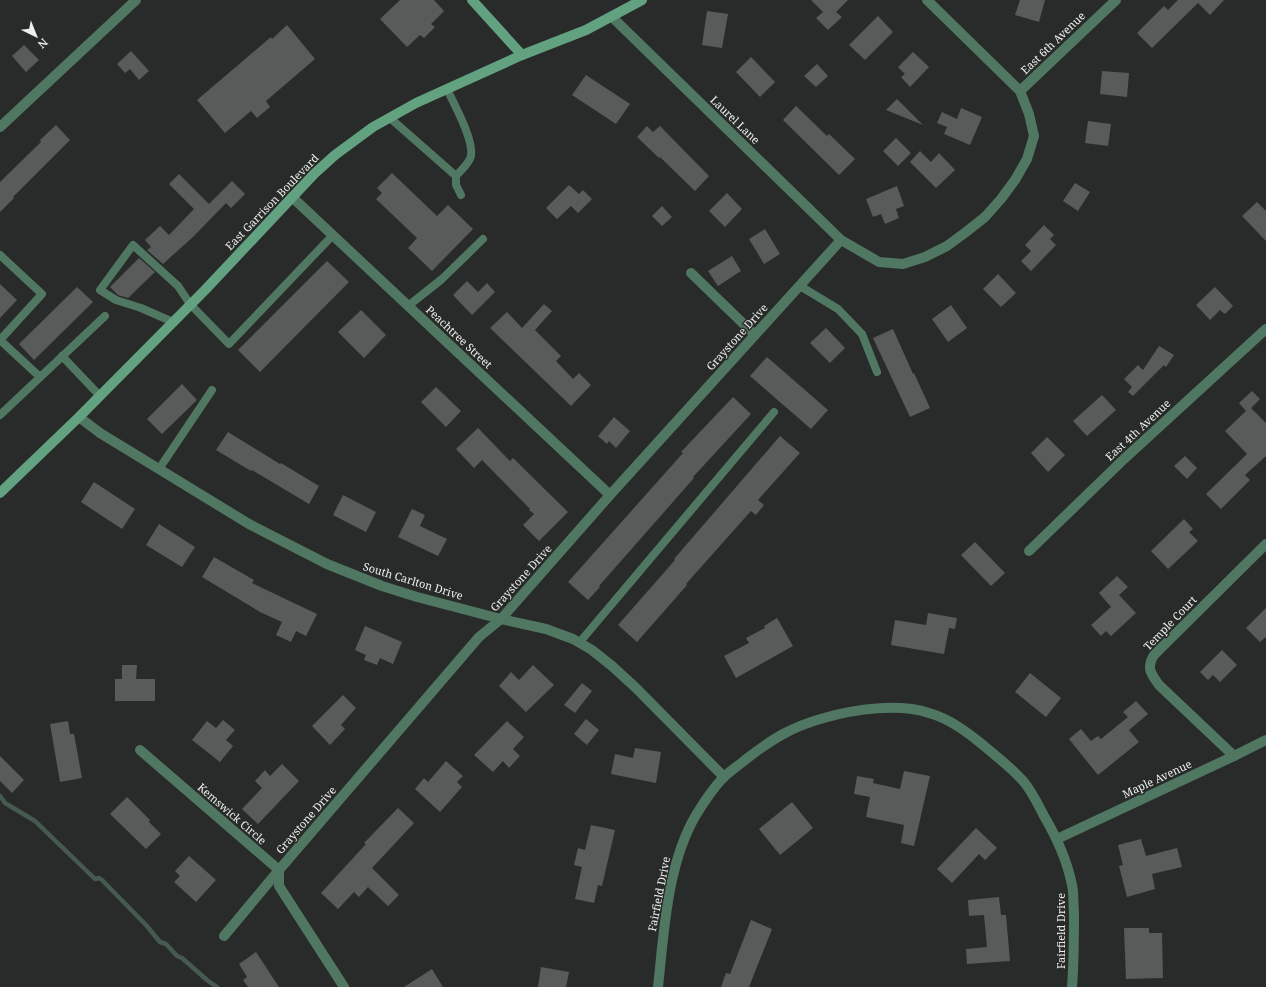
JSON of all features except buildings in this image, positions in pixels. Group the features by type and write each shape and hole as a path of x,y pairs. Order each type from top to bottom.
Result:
{"main road":[{"path":"472,0 522,55"},
{"name":"East Garrison Boulevard","path":"0,493 100,396 314,174 335,155 373,127 416,103 522,55 563,40 612,17 642,0"}],"street":[{"path":"0,127 136,0"},
{"path":"927,0 1020,91"},
{"name":"East 6th Avenue","path":"842,240 879,262 903,264 925,257 947,246 984,217 1001,199 1015,180 1027,159 1034,136 1029,114 1020,91 1116,0"},
{"name":"Laurel Lane","path":"612,17 842,240"},
{"name":"Peachtree Street","path":"292,197 610,495"},
{"name":"Graystone Drive","path":"224,936 479,637 501,619 610,495 842,240"},
{"path":"692,273 755,335"},
{"name":"East 4th Avenue","path":"1029,551 1124,459 1266,329"},
{"name":"South Carlton Drive","path":"79,417 100,433 249,524 334,567 382,586 410,595 501,619 546,629 573,639 592,650 612,666 636,688 724,777"},
{"name":"Temple Court","path":"1234,756 1159,685 1151,674 1149,667 1150,660 1266,544"},
{"name":"Fairfield Drive","path":"658,987 663,939 674,868 683,842 695,817 708,796 724,777 768,742 788,731 810,722 834,715 881,708 906,708 929,712 950,722 970,735 1008,765 1033,796 1057,839 1064,856 1073,887 1074,945 1072,987"},
{"name":"Maple Avenue","path":"1057,839 1266,740"},
{"name":"Kemswick Circle","path":"140,750 279,870"},
{"path":"279,870 279,886 344,987"}],"lane":[{"path":"447,89 465,127 470,144 470,156 466,166 456,176 456,185 461,195"},
{"path":"390,118 456,176"},
{"path":"173,322 141,308 116,300 100,290 133,245 178,286 190,304 230,344 333,235"},
{"path":"408,306 442,279 483,239"},
{"path":"0,255 42,294 0,340 40,377"},
{"path":"800,286 838,310 862,334 877,372"},
{"path":"0,415 105,316"},
{"path":"62,356 100,396"},
{"path":"159,469 212,390"},
{"path":"579,643 774,412"}],"waterway":[{"path":"0,796 5,803 35,821 95,879 99,878 102,880 146,925 160,942 166,944 177,956 182,958 217,987"}]}
